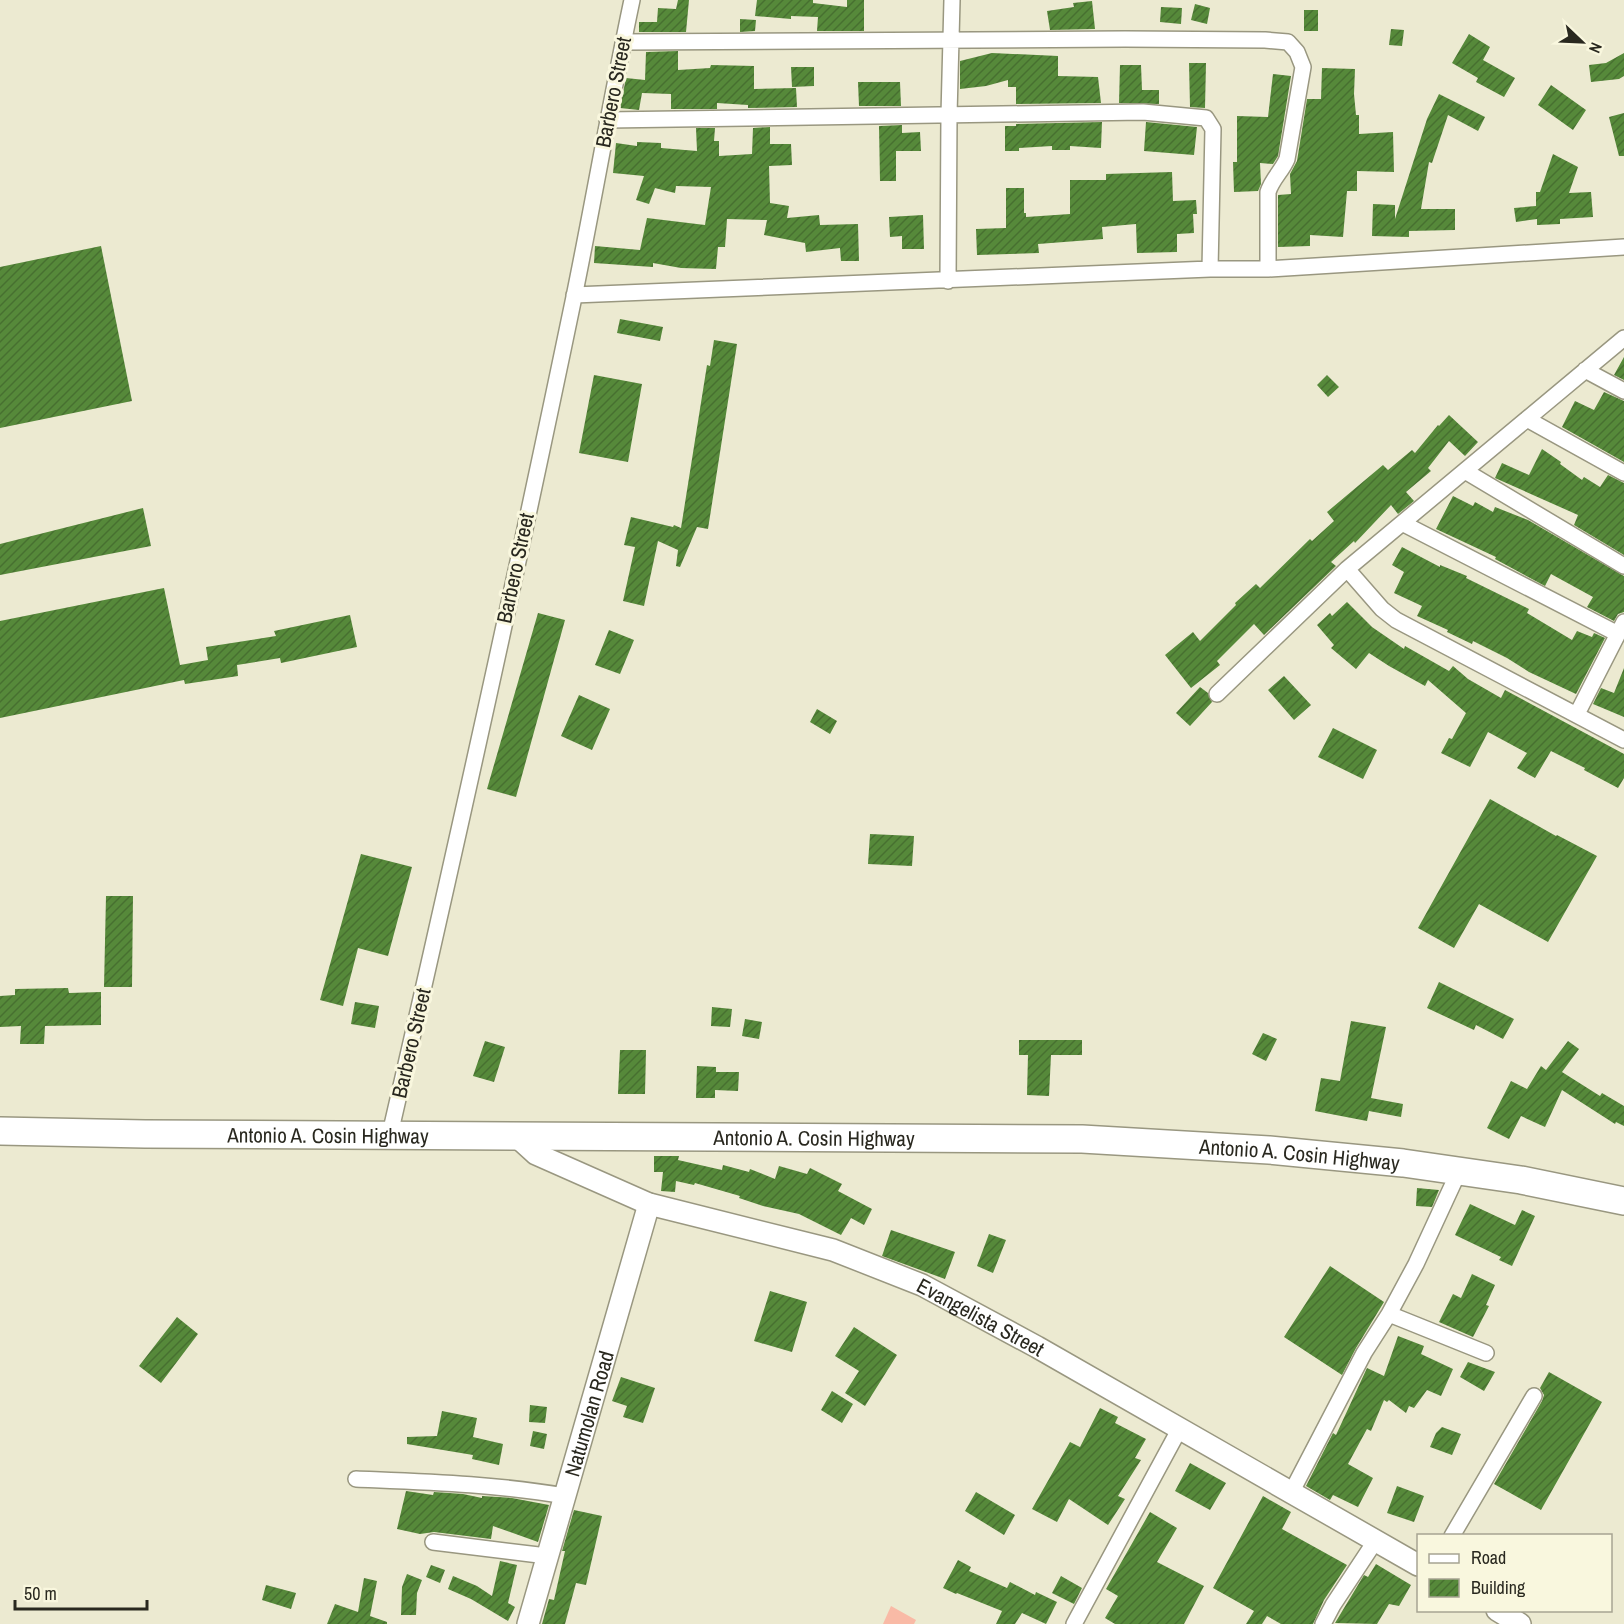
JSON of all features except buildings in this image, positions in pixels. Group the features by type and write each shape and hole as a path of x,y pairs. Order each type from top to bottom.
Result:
{"highway":[{"name":"Antonio A. Cosin Highway","path":"0,1131 145,1134 1082,1139 1333,1156 1521,1180 1624,1201"}],"street":[{"name":"Barbero Street","path":"390,1134 465,808 574,295 632,0"},
{"path":"948,281 952,0"},
{"path":"623,42 1125,39 1288,42 1297,52 1303,67 1287,159 1282,171 1271,182 1268,192 1268,269"},
{"path":"607,120 1143,112 1206,118 1213,129 1210,269"},
{"path":"574,295 1210,269 1268,269 1624,247"},
{"path":"1217,694 1347,569 1404,524 1624,338"},
{"path":"1585,370 1624,391"},
{"path":"1527,419 1624,473"},
{"path":"1465,471 1624,566"},
{"path":"1404,524 1621,628 1577,714"},
{"path":"1347,569 1382,609 1396,620 1624,740"},
{"name":"Evangelista Street","path":"515,1135 536,1154 649,1204 833,1250 922,1285 1038,1347 1417,1564"},
{"path":"1291,1493 1364,1353 1389,1314 1416,1264 1460,1171"},
{"name":"Natumolan Road","path":"528,1624 649,1204"},
{"path":"1389,1314 1486,1353"},
{"path":"1453,1534 1534,1396"},
{"path":"1074,1624 1180,1428"},
{"path":"356,1479 483,1485 527,1489 565,1496"},
{"path":"1323,1624 1376,1540"},
{"path":"433,1542 548,1556"},
{"path":"1499,1612 1520,1624"}],"shaded area":[{"path":"891,1606 916,1620 914,1624 883,1624"}]}
